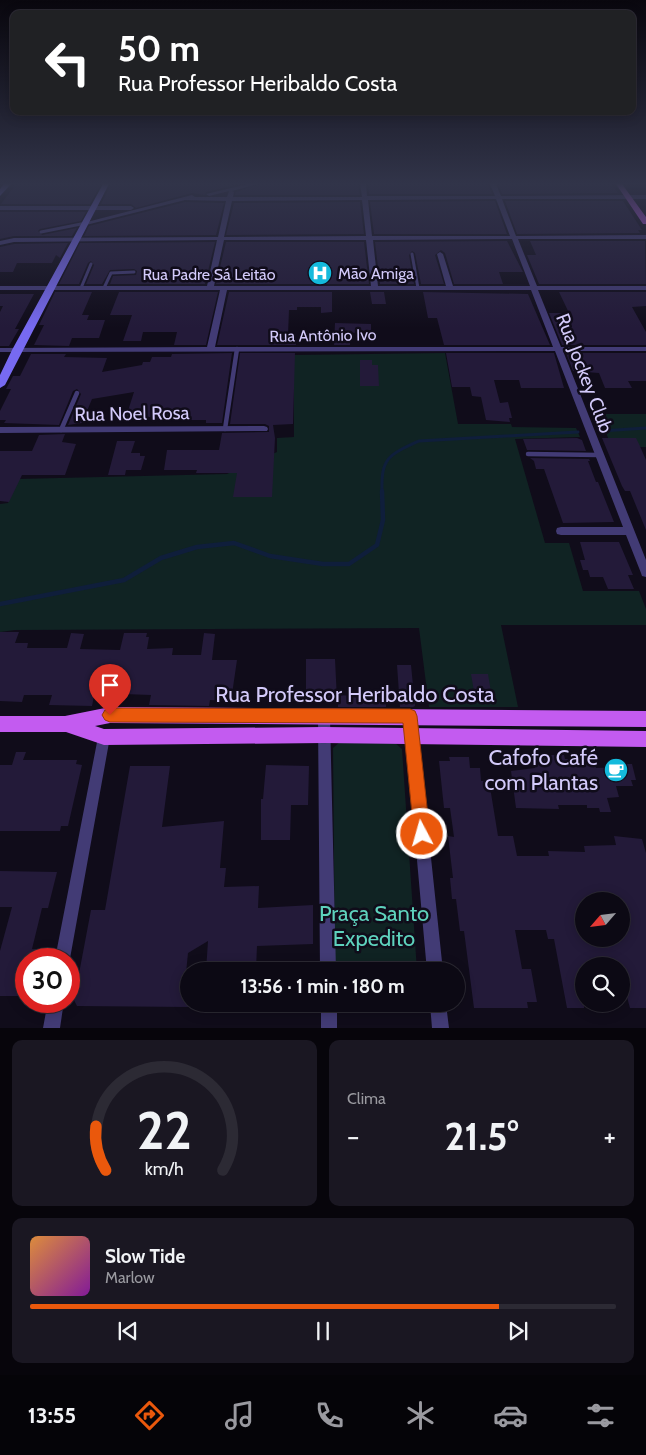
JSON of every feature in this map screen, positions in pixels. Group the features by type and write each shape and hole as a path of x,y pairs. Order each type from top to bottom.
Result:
{"main road":[{"path":"0,385 16,350 81,232"},
{"name":"Rua Professor Heribaldo Costa","path":"0,724 65,724 110,715 646,719"},
{"path":"587,718 592,739"},
{"name":"Rua Professor Heribaldo Costa","path":"65,724 104,737 324,735 646,739"}],"street":[{"path":"210,288 223,232"},
{"path":"369,232 375,288"},
{"name":"Rua Jockey Club","path":"511,232 646,573"},
{"path":"0,242 77,239 646,237"},
{"path":"440,254 450,287"},
{"name":"Rua Padre Sá Leitão","path":"0,288 646,288"},
{"path":"211,349 224,289"},
{"name":"Rua Antônio Ivo","path":"0,350 646,349"},
{"name":"Rua Noel Rosa","path":"0,430 264,429"},
{"path":"561,531 628,531"},
{"path":"324,716 328,962"},
{"path":"410,716 434,962"},
{"path":"65,948 104,737"},
{"path":"329,1012 330,1028"},
{"path":"439,1012 441,1028"},
{"path":"51,1028 54,1013"}],"lane":[{"path":"412,254 418,288"},
{"path":"81,288 91,264"},
{"path":"104,288 111,273 134,272"},
{"path":"225,429 237,349"},
{"path":"61,430 77,393"},
{"path":"528,454 599,455"}],"green space":[{"path":"445,353 458,424 511,424 512,427 576,428 580,437 515,439 545,543 569,543 583,591 639,591 646,609 646,625 501,625 518,707 429,707 419,628 15,630 0,632 0,504 8,503 18,479 227,474 277,452 277,438 294,437 294,355"},
{"path":"598,414 646,414 646,447 612,447"},
{"name":"Praça Santo Expedito","path":"341,741 394,742 402,749 416,962 335,962 333,748"}],"building":[{"path":"0,232 39,232 42,235 57,232 75,232 72,236 14,236 0,239"},
{"path":"86,232 217,232 216,235 84,236"},
{"path":"227,232 364,232 364,234 226,235"},
{"path":"374,232 506,232 507,234 374,234"},
{"path":"516,232 640,233 517,234"},
{"path":"507,241 523,272 499,272 503,284 454,284 445,253 441,250 435,255 444,284 421,284 415,253 412,251 409,255 414,284 380,284 375,242"},
{"path":"530,241 645,241 646,284 539,284 527,255 536,255"},
{"path":"215,242 205,284 110,284 113,276 136,275 137,271 134,269 110,270 102,284 86,284 94,265 91,261 88,263 79,284 59,284 80,243"},
{"path":"226,242 364,242 369,284 216,284"},
{"path":"68,243 60,258 56,255 52,263 17,263 13,272 0,272 0,247 14,244"},
{"path":"55,292 92,292 82,315 89,315 87,320 105,320 99,338 72,338 69,346 34,345 44,325 39,325"},
{"path":"119,292 218,292 206,345 174,345 177,332 143,332 141,341 123,341 132,315 110,315"},
{"path":"229,292 332,292 332,312 321,313 321,307 297,307 297,310 289,310 288,335 296,335 296,345 217,345"},
{"path":"370,292 384,292 386,304 372,304"},
{"path":"423,292 528,294 550,345 444,345 437,318 428,318"},
{"path":"559,292 646,292 646,306 632,307 646,332 646,345 562,345 549,313 569,313"},
{"path":"0,294 34,294 15,329 19,329 9,346 0,346 0,312 3,306 0,306"},
{"path":"335,323 371,324 371,332 350,333 350,345 334,345"},
{"path":"232,353 222,423 206,423 206,420 186,420 186,417 126,417 134,392 92,399 82,423 68,425 81,394 77,389 73,391 59,425 4,423 6,420 0,420 0,411 11,389 6,389 13,376 20,376 31,354 66,354 64,357 107,358 102,372 142,365 143,362 150,362 152,357 171,357 172,354"},
{"path":"240,353 295,353 293,424 273,425 275,438 272,497 233,497 237,473 196,473 197,470 164,470 167,450 219,450 222,433 269,432 269,426 265,424 230,424"},
{"path":"446,353 554,353 564,388 521,388 519,380 494,380 500,403 508,402 512,418 509,418 510,422 486,420 481,397 472,396 470,387 452,387"},
{"path":"566,353 646,353 646,381 628,381 632,388 605,388 599,373 573,371"},
{"path":"360,360 372,360 372,365 378,365 379,386 360,386"},
{"path":"65,434 62,442 76,444 65,475 22,475 9,502 0,501 0,451 32,451 39,435"},
{"path":"577,438 582,440 586,451 527,450 523,439"},
{"path":"602,438 636,438 639,444 646,460 646,530 630,491 625,491 622,486"},
{"path":"117,441 135,441 131,453 140,453 140,456 145,456 141,470 126,470 125,475 108,475"},
{"path":"530,458 589,459 590,461 588,461 596,482 598,482 614,522 563,523 544,469 536,469 534,461"},
{"path":"580,542 619,542 633,575 628,575 634,589 608,589 603,577 590,577 588,570 583,570 580,560 585,560"},
{"path":"0,632 19,632 15,643 28,643 27,648 67,648 71,633 84,634 80,649 120,650 124,633 147,633 146,637 149,637 147,649 173,648 172,655 201,655 204,633 215,634 212,660 237,660 231,701 210,700 209,706 149,705 151,695 123,694 122,696 94,696 92,706 49,705 52,695 24,695 22,702 0,701"},
{"path":"306,659 335,659 337,700 306,701"},
{"path":"397,665 411,665 415,706 413,707 400,707"},
{"path":"471,674 488,674 492,698 475,697"},
{"path":"338,695 386,698 386,707 338,707"},
{"path":"16,752 26,752 23,760 77,760 76,764 82,765 68,826 61,826 60,831 0,831 0,765 12,765"},
{"path":"532,755 564,755 565,759 578,759 579,762 594,762 596,768 621,767 620,764 632,764 636,780 631,780 633,786 616,786 619,797 607,798 611,812 600,812 599,808 587,808 587,805 558,805 559,809 516,808 511,771 535,768"},
{"path":"449,757 469,757 470,768 480,768 481,781 489,781 498,836 513,836 517,856 549,856 548,851 585,852 584,846 616,845 614,836 642,839 646,853 646,1008 630,1008 630,957 575,957 575,1008 567,1008 554,939 548,939 546,930 515,930 522,969 531,969 537,1002 527,1002 528,1008 474,1008 464,931 460,931 456,899 452,899 450,878 453,878 448,836 454,837 450,808 444,808 439,761 450,761"},
{"path":"266,765 309,766 308,805 291,805 290,840 261,840 261,799 263,799"},
{"path":"130,766 170,766 162,827 224,821 220,868 226,868 224,887 259,886 258,908 313,905 313,944 257,946 256,962 207,962 208,941 188,953 187,962 180,962 180,1007 80,1006 80,968 91,910 105,910"},
{"path":"0,871 57,872 48,908 42,908 32,948 15,948 15,996 0,996 0,951 12,907 0,907"}],"waterway":[{"path":"601,431 646,428"},
{"path":"382,491 383,472 388,459 393,454 419,441 578,432"},
{"path":"0,604 124,580 161,558 197,547 234,543 270,556 323,564 349,564 377,545 383,520 382,491"}],"place":[{"name":"Mão Amiga","path":"320,273"},
{"name":"Cafofo Café com Plantas","path":"616,770"}],"route":[{"path":"110,715 254,717 410,716 422,834"}]}
